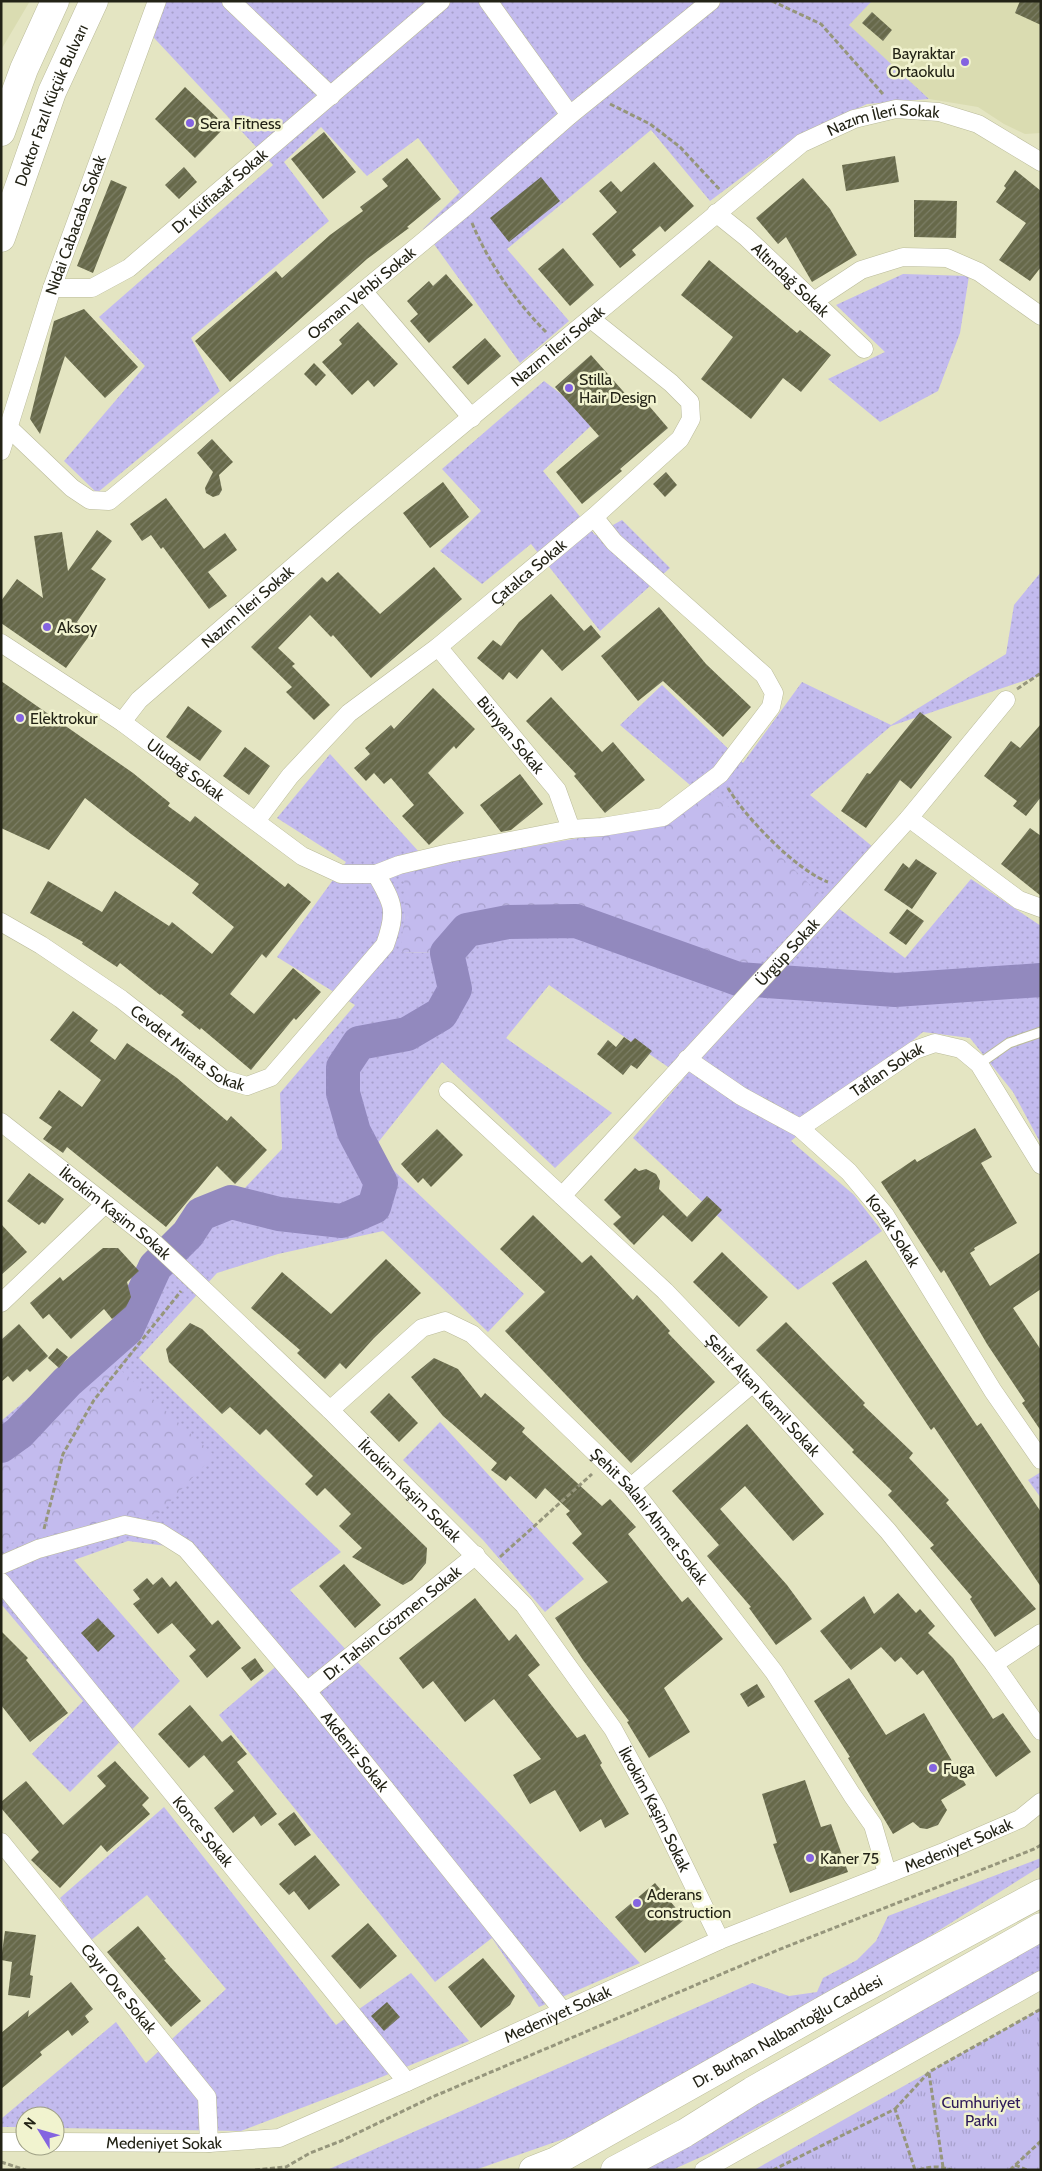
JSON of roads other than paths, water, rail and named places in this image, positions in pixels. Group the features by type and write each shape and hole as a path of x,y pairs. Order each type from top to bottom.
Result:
{"main road":[{"path":"1,132 24,69 55,1"},
{"name":"Doktor Fazıl Küçük Bulvarı","path":"1,238 52,92 94,1"},
{"name":"Dr. Burhan Nalbantoğlu Caddesi","path":"533,2170 556,2161 840,2002 1041,1893"},
{"name":"Dr. Burhan Nalbantoğlu Caddesi","path":"615,2170 685,2133 821,2052 1041,1928"}],"street":[{"name":"Nidai Cabacaba Sokak","path":"1,451 52,288 157,1"},
{"path":"231,1 331,96"},
{"name":"Dr. Küfiasaf Sokak","path":"52,288 92,288 129,268 441,1"},
{"path":"488,1 570,115"},
{"name":"Osman Vehbi Sokak","path":"8,427 72,488 90,500 109,500 465,207 594,96 691,8 711,1"},
{"name":"Nazım İleri Sokak","path":"122,722 139,700 346,522 802,143 854,119 896,109 939,112 978,124 1041,162"},
{"name":"Altındağ Sokak","path":"716,213 746,237 864,349"},
{"path":"814,301 861,270 903,256 947,258 979,272 1041,316"},
{"path":"363,291 472,418"},
{"name":"Çatalca Sokak","path":"256,821 290,776 349,713 438,647 594,517 680,438 691,419 690,402 678,389 591,319"},
{"path":"376,874 398,865 571,829 602,828 662,817 720,774 771,708 774,693 764,675 614,542 594,517"},
{"name":"Uludağ Sokak","path":"1,643 122,722 302,856 341,874 376,874"},
{"name":"Bünyan Sokak","path":"438,647 557,790 571,829"},
{"name":"Ürgüp Sokak","path":"562,1196 845,889 908,818 1006,700"},
{"path":"908,818 1019,900 1041,908"},
{"name":"Cevdet Mirata Sokak","path":"1,922 41,945 121,999 223,1079 247,1086 270,1077 385,945 393,922 390,897 376,874"},
{"name":"Taflan Sokak","path":"800,1128 915,1050 935,1043 961,1049 979,1064 1041,1165"},
{"name":"Kozak Sokak","path":"687,1059 740,1096 800,1128 849,1172 885,1215 993,1391 1041,1460"},
{"name":"Şehit Altan Kamil Sokak","path":"448,1091 665,1291 753,1383 888,1531 994,1664 1041,1731"},
{"name":"İkrokim Kaşim Sokak","path":"1,1122 150,1239 187,1273 330,1410 524,1605 613,1729 656,1808 720,1940"},
{"path":"1,1303 105,1204"},
{"name":"Şehit Salahi Ahmet Sokak","path":"330,1410 422,1328 445,1321 472,1334 631,1486 774,1672 873,1825 887,1873"},
{"path":"631,1486 753,1383"},
{"name":"Akdeniz Sokak","path":"1,1565 38,1549 125,1525 159,1532 186,1549 307,1691 563,2011"},
{"name":"Dr. Tahsin Gözmen Sokak","path":"307,1691 476,1556"},
{"name":"Konce Sokak","path":"1,1582 407,2082"},
{"path":"994,1664 1041,1633"},
{"name":"Medeniyet Sokak","path":"65,2142 209,2143 279,2138 720,1940 946,1851 1020,1818 1041,1802"},
{"name":"Cayır Ove Sokak","path":"1,1842 207,2097 209,2143"},
{"path":"704,2170 1041,1980"},
{"path":"1,2142 15,2142"}],"lane":[{"path":"979,1064 1009,1043 1041,1032"}],"waterway":[{"path":"1,1446 19,1433 67,1382 127,1329 155,1267 188,1234 201,1214 231,1202 279,1214 342,1221 374,1207 381,1183 354,1132 343,1093 343,1067 359,1043 407,1034 441,1014 455,989 447,953 467,930 508,922 576,921 738,979 895,990 1041,980"}],"place":[{"name":"Bayraktar Ortaokulu","path":"965,62"},
{"name":"Sera Fitness","path":"190,123"},
{"name":"Stilla Hair Design","path":"569,388"},
{"name":"Aksoy","path":"47,627"},
{"name":"Elektrokur","path":"20,718"},
{"name":"Fuga","path":"933,1768"},
{"name":"Kaner 75","path":"810,1858"},
{"name":"Aderans construction","path":"637,1903"}],"park label":[{"name":"Cumhuriyet Parkı","path":"981,2111"}]}
